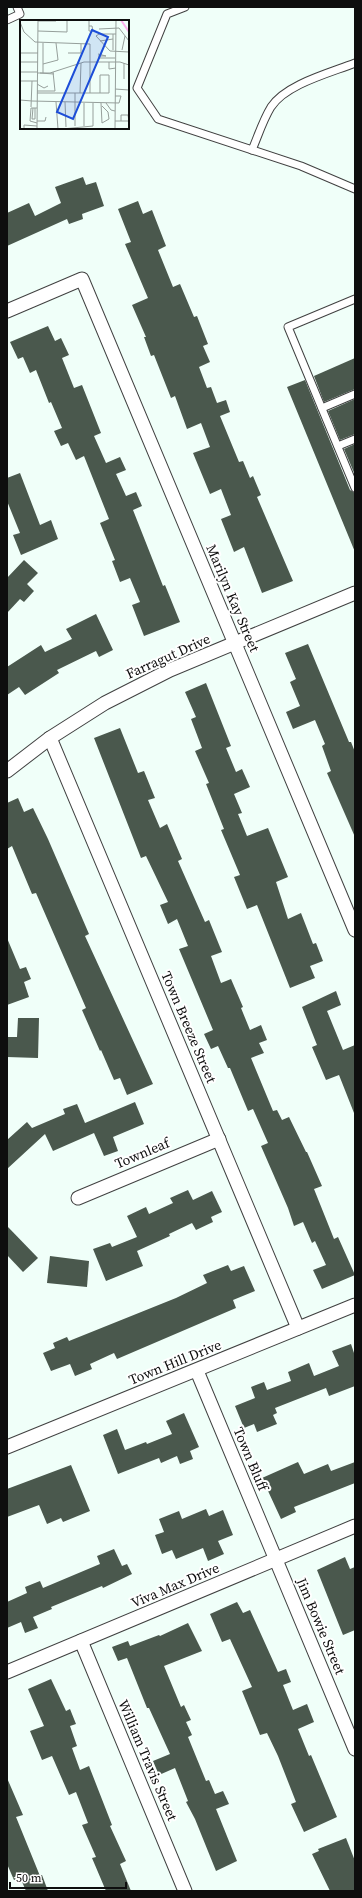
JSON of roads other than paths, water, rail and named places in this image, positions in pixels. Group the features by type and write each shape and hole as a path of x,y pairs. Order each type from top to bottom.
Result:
{"street":[{"name":"Marilyn Kay Street","path":"7,310 82,279 355,930"},
{"name":"Farragut Drive","path":"7,771 50,738 105,703 170,670 355,593"},
{"name":"Town Breeze Street","path":"50,738 298,1328"},
{"name":"Townleaf","path":"78,1198 219,1139"},
{"name":"Town Hill Drive","path":"7,1447 197,1371 355,1305"},
{"name":"Town Bluff","path":"197,1371 276,1560"},
{"name":"Viva Max Drive","path":"7,1672 355,1526"},
{"name":"Jim Bowie Street","path":"276,1560 355,1749"},
{"name":"William Travis Street","path":"81,1641 186,1891"}],"lane":[{"path":"7,20 20,14 17,7"},
{"path":"185,7 167,14 137,88 158,119 301,166 355,189"},
{"path":"252,150 271,108 281,96 294,88 355,63"},
{"path":"355,299 288,327 355,486"},
{"path":"322,408 355,394"},
{"path":"338,446 355,439"}]}
